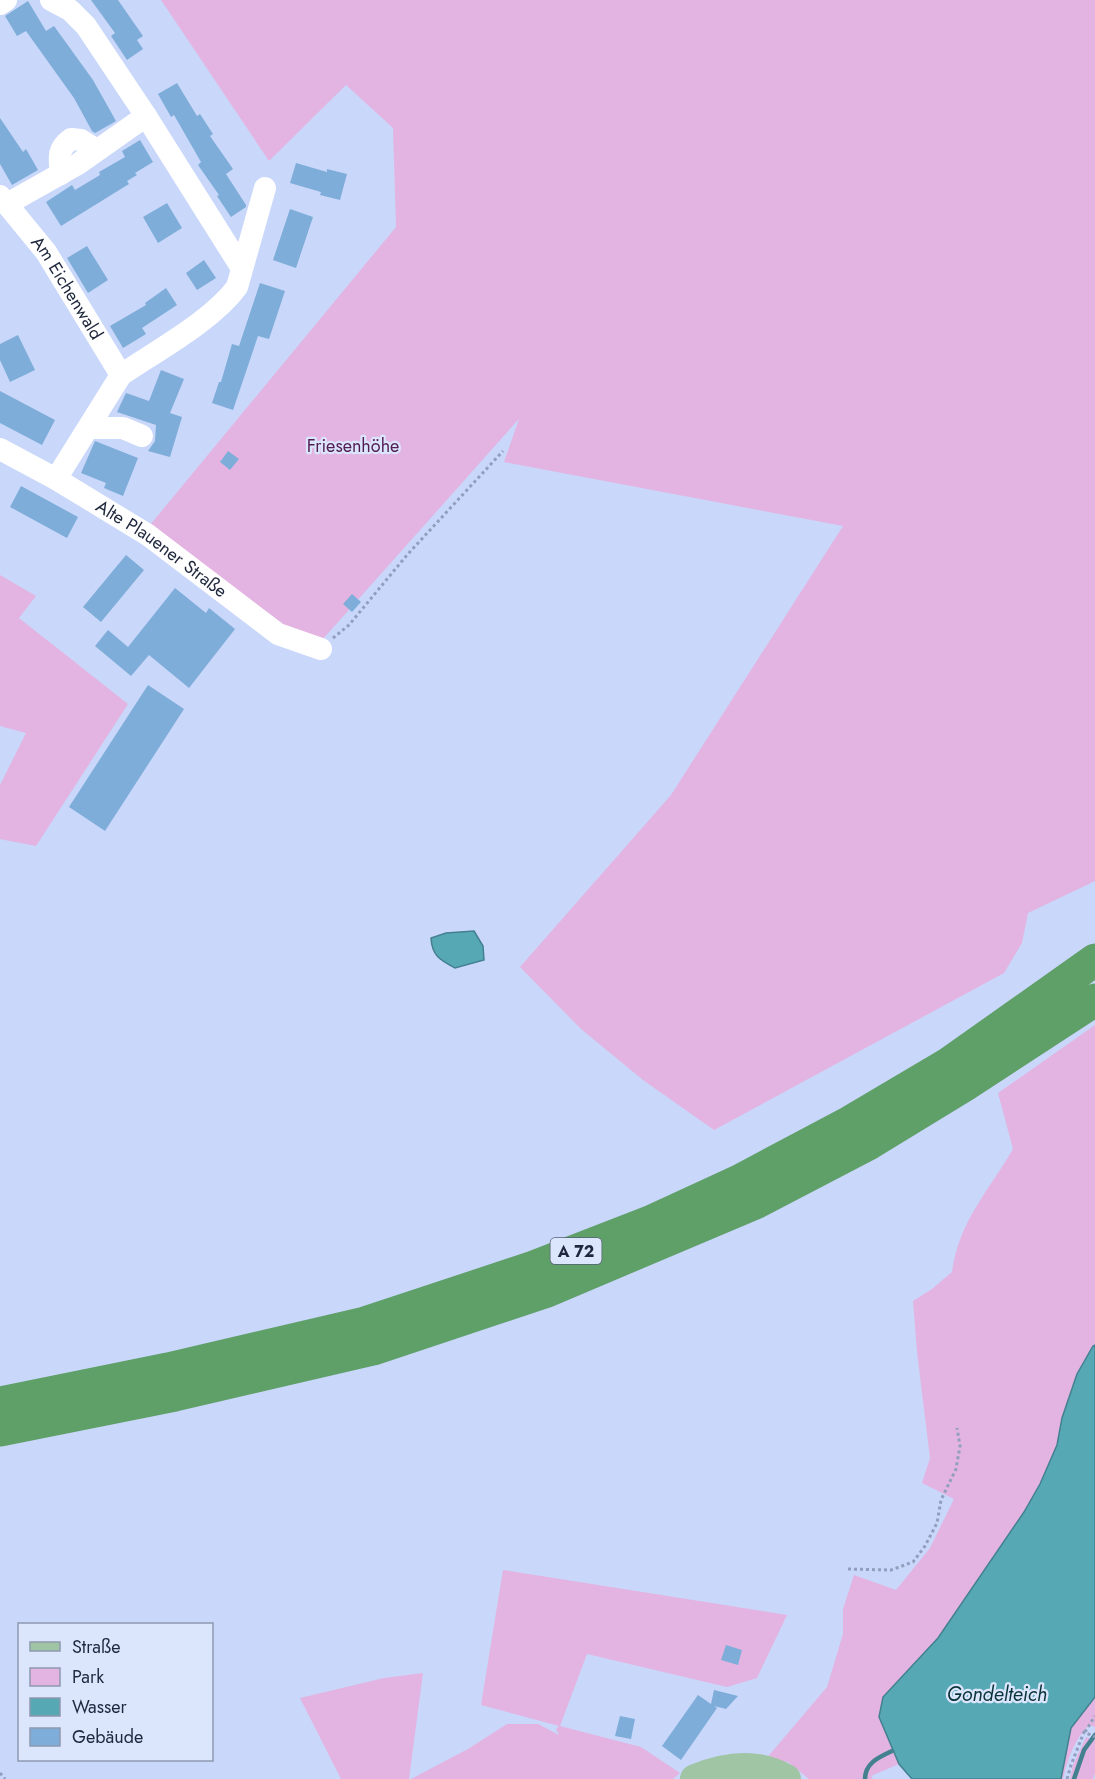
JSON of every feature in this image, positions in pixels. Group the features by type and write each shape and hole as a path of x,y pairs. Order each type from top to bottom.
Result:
{"highway":[{"name":"A 72","path":"0,1403 168,1370 365,1323 534,1267 650,1222 739,1181 860,1116 948,1064 1095,960"},
{"name":"A 72","path":"0,1430 175,1395 373,1349 547,1291 755,1203 870,1143 965,1085 1095,1000"}],"main road":[{"path":"695,1779 735,1768 759,1769 786,1779"}],"street":[{"path":"0,4 6,0"},
{"path":"63,3 86,26 241,267"},
{"name":"Am Eichenwald","path":"121,375 46,252 3,200 61,174 146,116"},
{"path":"56,479 121,375 228,300 237,287 265,188"},
{"path":"89,428 123,428 142,436"},
{"name":"Alte Plauener Straße","path":"0,449 56,479 148,535 278,634 321,649"}],"path":[{"path":"321,649 349,625 407,555 503,451"},
{"path":"848,1569 891,1570 913,1562 925,1546 937,1523 941,1500 956,1468 960,1446 957,1428"},
{"path":"1067,1779 1084,1732 1095,1716"},
{"path":"1084,1732 1095,1737"},
{"path":"0,1773 4,1779"}],"green space":[{"name":"Friesenhöhe","path":"161,0 1095,0 1095,881 1028,913 1022,943 1004,973 714,1130 643,1080 581,1029 520,967 671,795 843,526 504,462 519,419 322,640 290,631 150,525 396,227 393,128 346,85 269,161"},
{"path":"0,575 36,596 19,618 128,704 36,846 0,839 0,785 26,733 0,726"},
{"path":"1095,1025 1095,1345 1062,1418 1057,1445 1040,1484 1024,1512 938,1638 883,1697 892,1750 899,1764 871,1776 873,1779 809,1779 788,1762 765,1760 827,1687 843,1634 843,1609 854,1575 896,1590 930,1548 954,1499 922,1483 930,1458 913,1301 952,1272 961,1237 968,1222 1013,1149 998,1093"},
{"path":"503,1570 787,1615 757,1678 727,1687 587,1654 560,1726 641,1747 680,1773 673,1779 411,1779 468,1749 507,1724 538,1724 559,1735 556,1729 559,1726 481,1705"},
{"path":"423,1673 409,1779 341,1779 300,1698 384,1678"},
{"path":"1095,1697 1095,1727 1089,1725 1079,1737 1069,1757 1063,1779 1061,1779 1071,1728"},
{"path":"1086,1737 1095,1740 1093,1779 1070,1779 1073,1765"}],"water":[{"path":"474,931 483,946 484,960 455,968 441,960 433,949 431,938 446,933"},
{"name":"Gondelteich","path":"1095,1345 1095,1697 1071,1728 1061,1779 912,1779 899,1764 879,1717 883,1697 938,1638 1024,1512 1040,1484 1057,1445 1062,1418 1077,1374"}],"building":[{"path":"91,0 118,0 143,36 137,40 143,49 127,60 111,36 115,33"},
{"path":"28,1 46,31 54,26 93,80 116,121 95,133 92,131 74,98 26,31 17,36 5,16"},
{"path":"177,83 197,116 200,114 213,134 210,136 233,169 226,174 246,207 231,217 198,165 201,162 174,115 171,117 158,94"},
{"path":"0,118 23,152 26,149 38,170 12,185 0,164"},
{"path":"140,140 153,162 135,173 137,175 127,181 129,184 61,226 46,202 72,185 75,190 100,175 99,172 125,157 122,151"},
{"path":"296,163 327,172 327,169 347,174 340,200 290,183"},
{"path":"167,203 182,228 158,243 143,217"},
{"path":"290,209 313,217 296,268 273,260"},
{"path":"87,246 108,280 88,293 67,258"},
{"path":"204,260 216,278 197,290 186,273"},
{"path":"260,283 285,291 269,339 258,336 233,410 212,403 232,344 239,346"},
{"path":"166,288 177,305 142,328 146,334 123,348 110,326 146,305 145,303"},
{"path":"18,335 35,370 10,382 0,360 0,344"},
{"path":"161,370 184,379 170,413 182,417 170,457 148,451 155,441 156,425 117,412 126,393 149,401"},
{"path":"0,391 55,420 42,445 0,423"},
{"path":"95,441 138,458 123,496 104,488 106,483 81,473"},
{"path":"228,451 239,459 230,470 220,462"},
{"path":"21,486 78,517 67,538 10,507"},
{"path":"126,555 144,570 101,622 83,607"},
{"path":"175,588 206,613 209,608 235,629 189,688 149,655 131,676 95,646 108,630 128,647"},
{"path":"352,594 361,602 352,612 343,604"},
{"path":"148,685 184,709 105,831 69,807"},
{"path":"726,1645 742,1650 738,1665 721,1660"},
{"path":"714,1690 738,1696 726,1709 714,1706 717,1708 681,1760 662,1746 698,1695 711,1704"},
{"path":"620,1716 635,1719 631,1739 615,1736"}],"waterway":[{"path":"1074,1779 1084,1750 1095,1735"},
{"path":"865,1779 870,1765 892,1751"}]}
